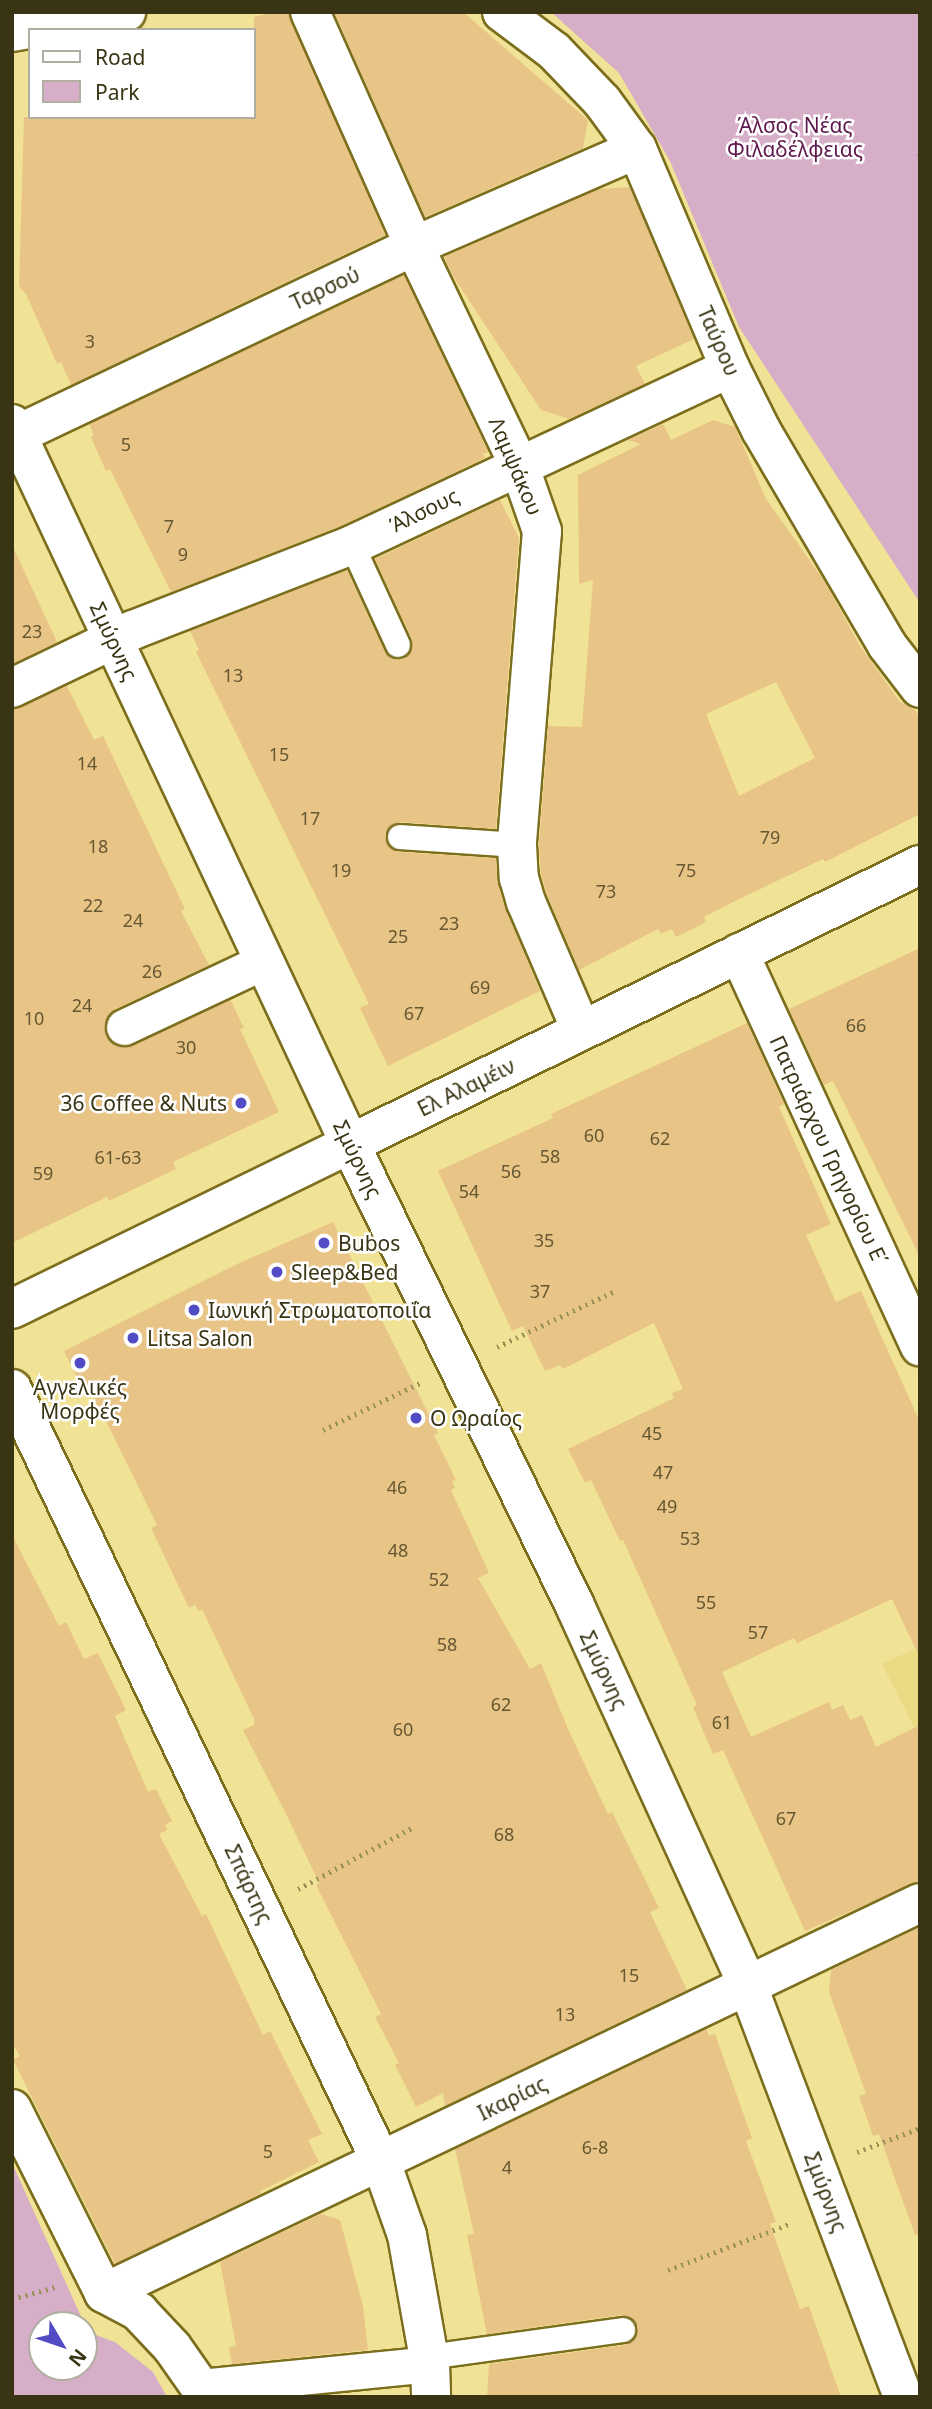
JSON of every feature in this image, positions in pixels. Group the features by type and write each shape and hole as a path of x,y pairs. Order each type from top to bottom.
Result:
{"street":[{"path":"35,28 126,12"},
{"name":"Λαμψάκου","path":"310,12 414,246 519,465 542,530 517,845 519,878 526,902 581,1030"},
{"name":"Ταύρου","path":"502,12 554,51 602,102 637,149 730,368 761,430 887,645 920,688"},
{"name":"Ταρσού","path":"14,432 414,246 637,149"},
{"name":"Άλσους","path":"12,688 113,638 352,545 730,368"},
{"name":"Σμύρνης","path":"14,432 351,1144 563,1581 747,1984 903,2397"},
{"name":"Ελ Αλαμέιν","path":"15,1300 351,1144 920,865"},
{"name":"Πατριάρχου Γρηγορίου Ε΄","path":"739,953 920,1346"},
{"path":"124,1027 264,961"},
{"name":"Σπάρτης","path":"12,1388 381,2162 407,2235 430,2372"},
{"name":"Ικαρίας","path":"104,2293 920,1903"},
{"path":"12,2109 104,2293 139,2312 172,2347 201,2392 430,2372"}],"lane":[{"path":"352,545 398,645"},
{"path":"400,837 517,845"},
{"path":"430,2372 623,2330"}],"path":[{"path":"260,1909 412,1828"},
{"path":"849,2155 920,2128"},
{"path":"667,2270 793,2223"}],"shaded area":[{"path":"920,1647 920,1739 882,1664"}],"green space":[{"name":"Άλσος Νέας Φιλαδέλφειας","path":"551,12 920,12 920,603 739,327 670,161 619,73"},
{"path":"12,2163 79,2311 28,2311 28,2381 98,2381 98,2336 115,2342 153,2372 167,2397 12,2397"}],"building":[{"path":"289,12 385,235 71,385 61,362 57,364 26,294 19,286 24,117 256,119 254,17"},
{"path":"334,12 463,12 588,120 583,148 425,217"},
{"path":"630,187 694,339 636,366 645,384 569,419 541,410 453,276 444,257 599,189"},
{"path":"404,275 488,452 483,454 485,458 343,525 171,592 110,469 106,471 91,437 94,435 89,424"},
{"path":"713,420 735,427 766,499 823,579 860,646 900,702 914,709 920,717 920,814 825,862 823,859 737,900 704,917 706,922 676,937 672,929 661,934 658,929 579,970 547,895 541,874 539,845 548,726 582,727 593,580 579,584 578,475 641,444 628,440 663,424 671,440","holes":["776,682 815,758 739,796 706,714"]},
{"path":"500,500 519,538 496,829 400,822 388,828 385,837 391,849 399,852 496,858 498,884 505,908 540,991 388,1066 360,1008 369,1004 196,652 199,650 190,631 347,570 385,652 396,660 404,659 410,653 412,639 375,559"},
{"path":"12,545 57,642 12,664"},
{"path":"67,686 94,740 103,736 185,909 181,911 209,965 115,1009 104,1025 106,1036 113,1044 132,1045 230,999 244,1028 240,1029 279,1112 173,1162 176,1169 109,1201 107,1197 12,1243 12,710"},
{"path":"920,948 920,1257 833,1081 824,1085 789,1009"},
{"path":"747,1023 784,1104 779,1107 831,1224 806,1235 836,1302 861,1291 920,1422 920,1658 892,1599 797,1643 794,1638 722,1672 751,1737 829,1702 832,1710 843,1705 850,1720 862,1715 876,1747 920,1725 920,1881 805,1931 723,1750 713,1754 693,1707 697,1705 623,1540 620,1541 591,1480 585,1483 568,1449 674,1398 672,1393 683,1389 654,1323 563,1369 560,1365 545,1371 523,1326 512,1331 438,1171 553,1118 551,1114"},
{"path":"333,1222 438,1433 434,1435 456,1480 452,1481 455,1488 451,1490 489,1573 478,1578 530,1669 541,1663 608,1814 612,1812 659,1908 650,1912 687,1990 445,2106 443,2093 416,2107 395,2065 399,2063 375,2017 381,2014 243,1730 254,1725 254,1719 202,1609 199,1611 195,1605 189,1608 151,1528 157,1525 92,1395 87,1398 64,1351 235,1265"},
{"path":"12,1535 59,1626 66,1622 84,1659 98,1653 126,1710 115,1716 148,1792 156,1789 172,1821 165,1825 167,1830 159,1834 202,1916 206,1914 263,2035 270,2031 322,2134 308,2140 319,2162 259,2192 262,2193 115,2264 13,2060 20,2056 12,2043"},
{"path":"920,1927 920,2234 915,2235 879,2134 873,2136 859,2096 866,2094 829,1992 831,1970"},
{"path":"706,2029 709,2036 715,2034 752,2138 746,2141 776,2222 770,2224 800,2309 809,2306 841,2397 487,2397 489,2364 625,2345 633,2341 638,2329 634,2320 621,2315 487,2334 467,2235 474,2234 455,2149"},
{"path":"321,2214 340,2220 363,2306 368,2350 232,2364 229,2347 236,2346 220,2262"}],"place":[{"name":"36 Coffee & Nuts","path":"241,1103"},
{"name":"Bubos","path":"324,1243"},
{"name":"Sleep&Bed","path":"277,1272"},
{"name":"Ιωνική Στρωματοποιΐα","path":"194,1310"},
{"name":"Litsa Salon","path":"133,1338"},
{"name":"Αγγελικές Μορφές","path":"80,1363"},
{"name":"Ο Ωραίος","path":"416,1418"}]}
